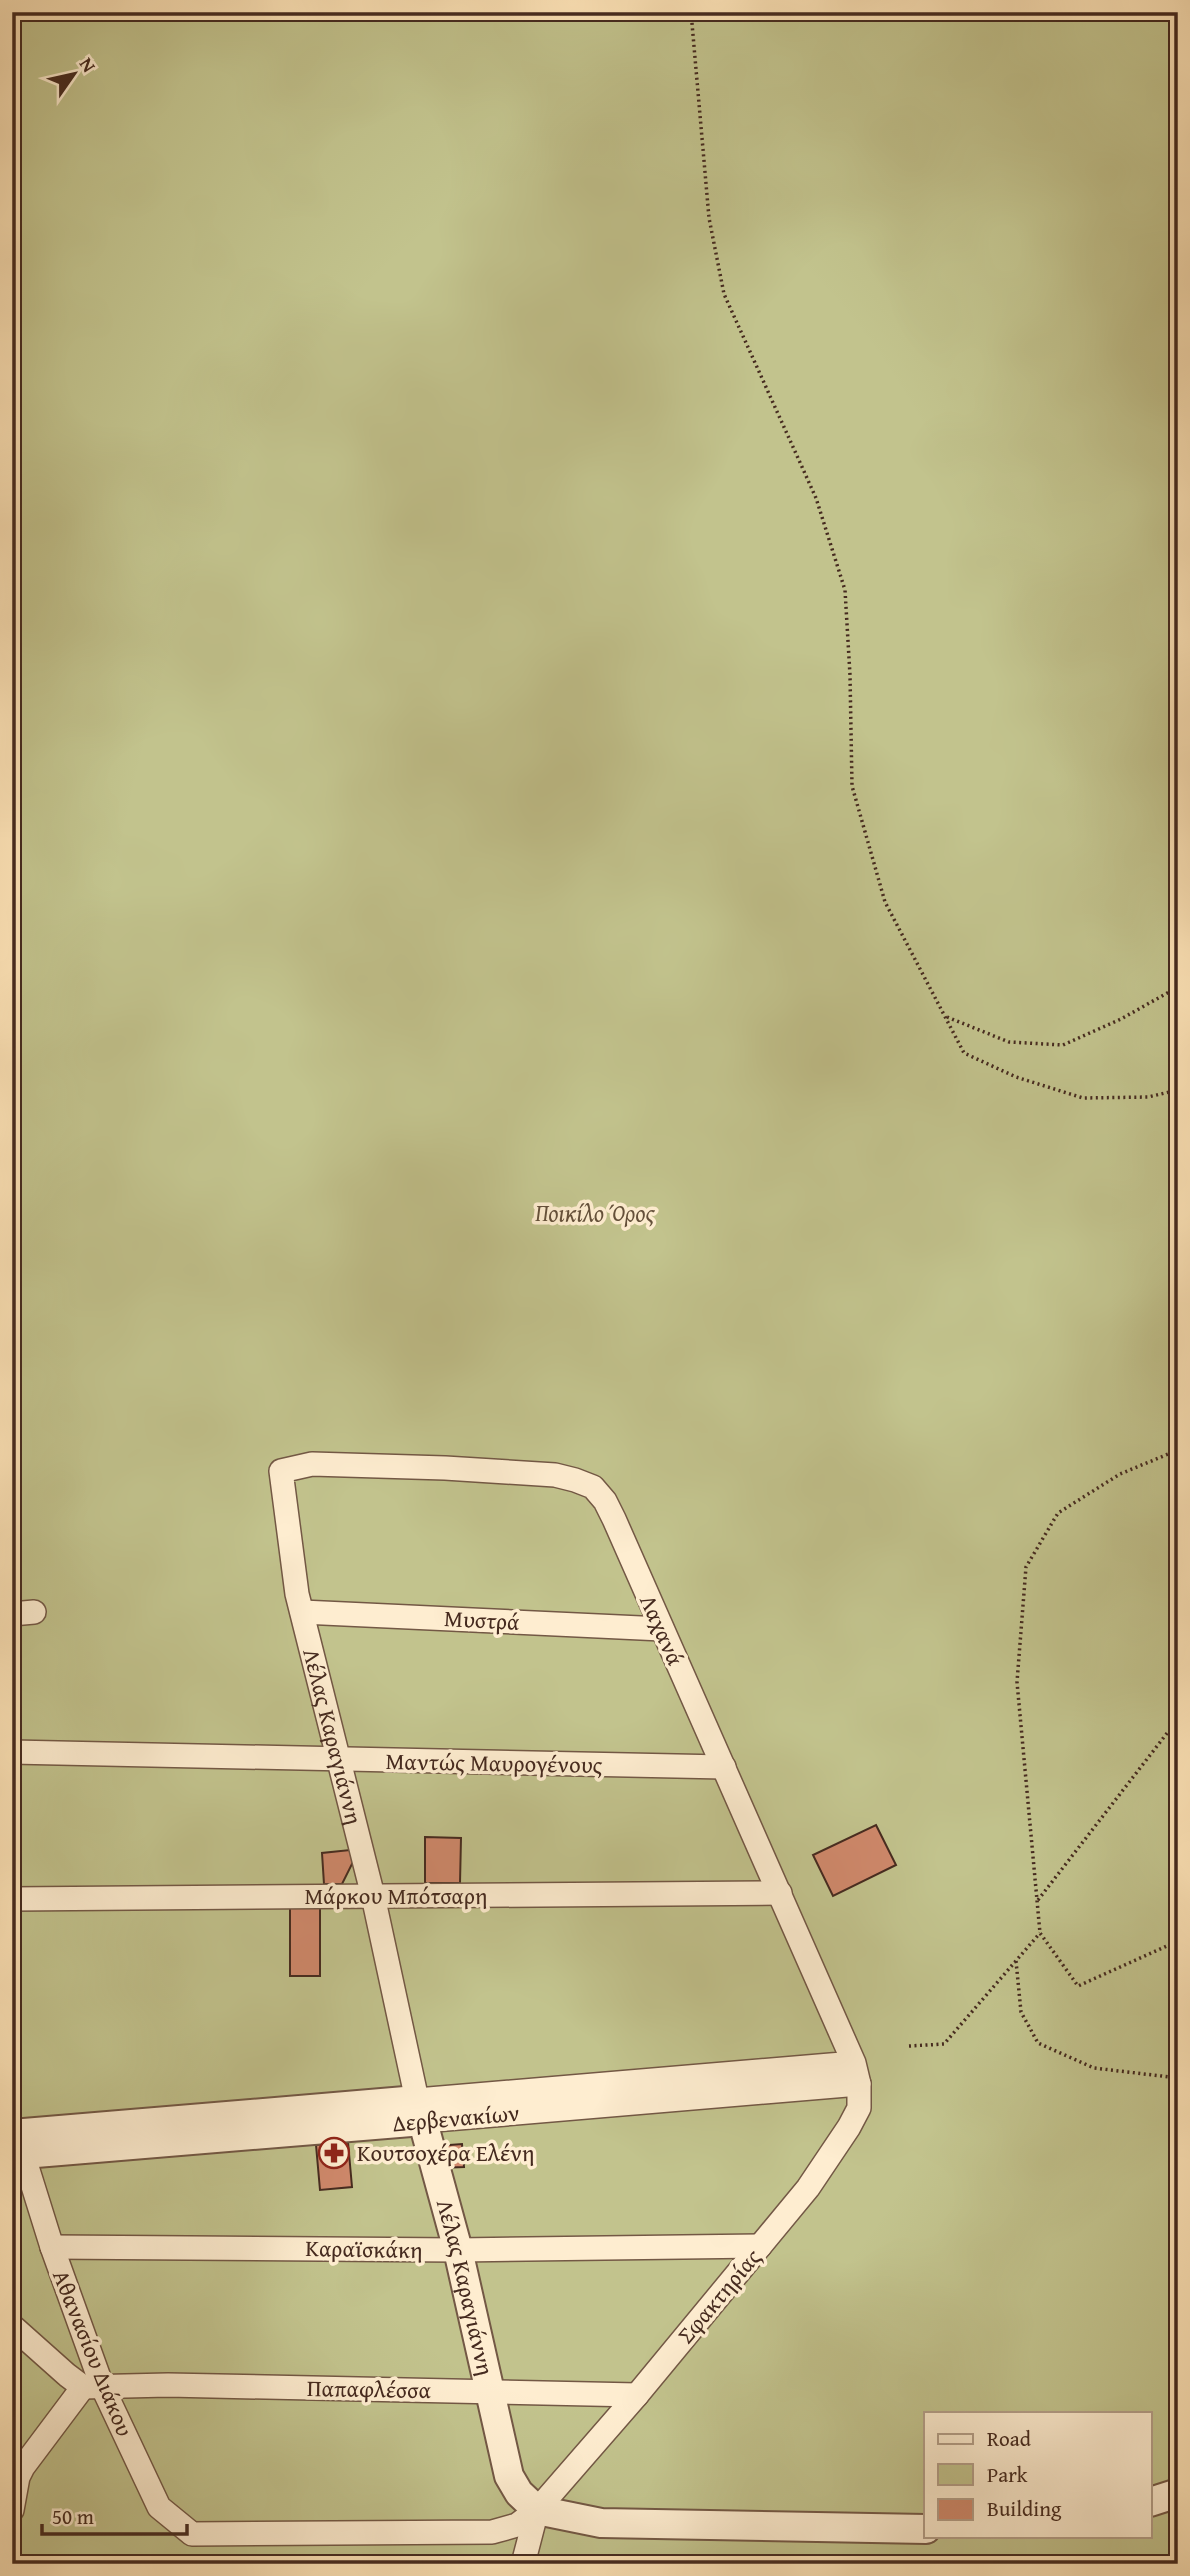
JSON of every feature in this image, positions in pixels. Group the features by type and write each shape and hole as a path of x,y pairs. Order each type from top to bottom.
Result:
{"street":[{"name":"Λαχανά","path":"281,1471 312,1464 445,1468 555,1475 593,1487 605,1501 614,1519 857,2074"},
{"name":"Λέλας Καραγιάννη","path":"281,1471 293,1577 373,1896 420,2110 458,2250 509,2476 519,2493 537,2510"},
{"name":"Μυστρά","path":"302,1612 662,1629"},
{"name":"Μαντώς Μαυρογένους","path":"12,1752 724,1767"},
{"name":"Μάρκου Μπότσαρη","path":"12,1899 780,1893"},
{"name":"Δερβενακίων","path":"16,2148 420,2110 857,2074"},
{"name":"Σφακτηρίας","path":"537,2510 637,2395 808,2188 859,2108 857,2074"},
{"name":"Αθανασίου Διάκου","path":"16,2148 52,2246 92,2386 159,2507 192,2534 492,2532 517,2525 537,2510"},
{"name":"Καραϊσκάκη","path":"52,2246 458,2250 760,2246"},
{"path":"12,2326 67,2375 92,2386 23,2467 18,2477 12,2510"},
{"name":"Παπαφλέσσα","path":"92,2386 182,2385 637,2395"},
{"path":"1152,2501 1178,2493"},
{"path":"523,2564 537,2510 601,2523 924,2529"}],"path":[{"path":"691,12 709,218 724,294 816,498 845,590 852,786 885,902 964,1053 1016,1077 1083,1098 1147,1097 1178,1090"},
{"path":"945,1017 1009,1042 1063,1045 1121,1019 1178,987"},
{"path":"1178,1450 1120,1474 1058,1513 1026,1567 1017,1682 1040,1933 1078,1986 1178,1941"},
{"path":"1037,1902 1178,1719"},
{"path":"909,2046 944,2044 1040,1933"},
{"path":"1016,1961 1021,2012 1038,2043 1094,2067 1178,2078"}],"green space":[{"name":"Ποικίλο Όρος","path":"12,12 1178,12 1178,2564 12,2564"}],"building":[{"path":"876,1825 896,1865 833,1896 813,1855"},
{"path":"425,1837 461,1838 460,1883 425,1883"},
{"path":"350,1850 353,1862 342,1884 324,1884 322,1853"},
{"path":"290,1908 320,1908 320,1976 290,1976"},
{"path":"348,2142 352,2187 320,2190 316,2145"},
{"path":"462,2144 464,2167 438,2168 437,2146"}],"place":[{"name":"Κουτσοχέρα Ελένη","path":"334,2153"}]}
